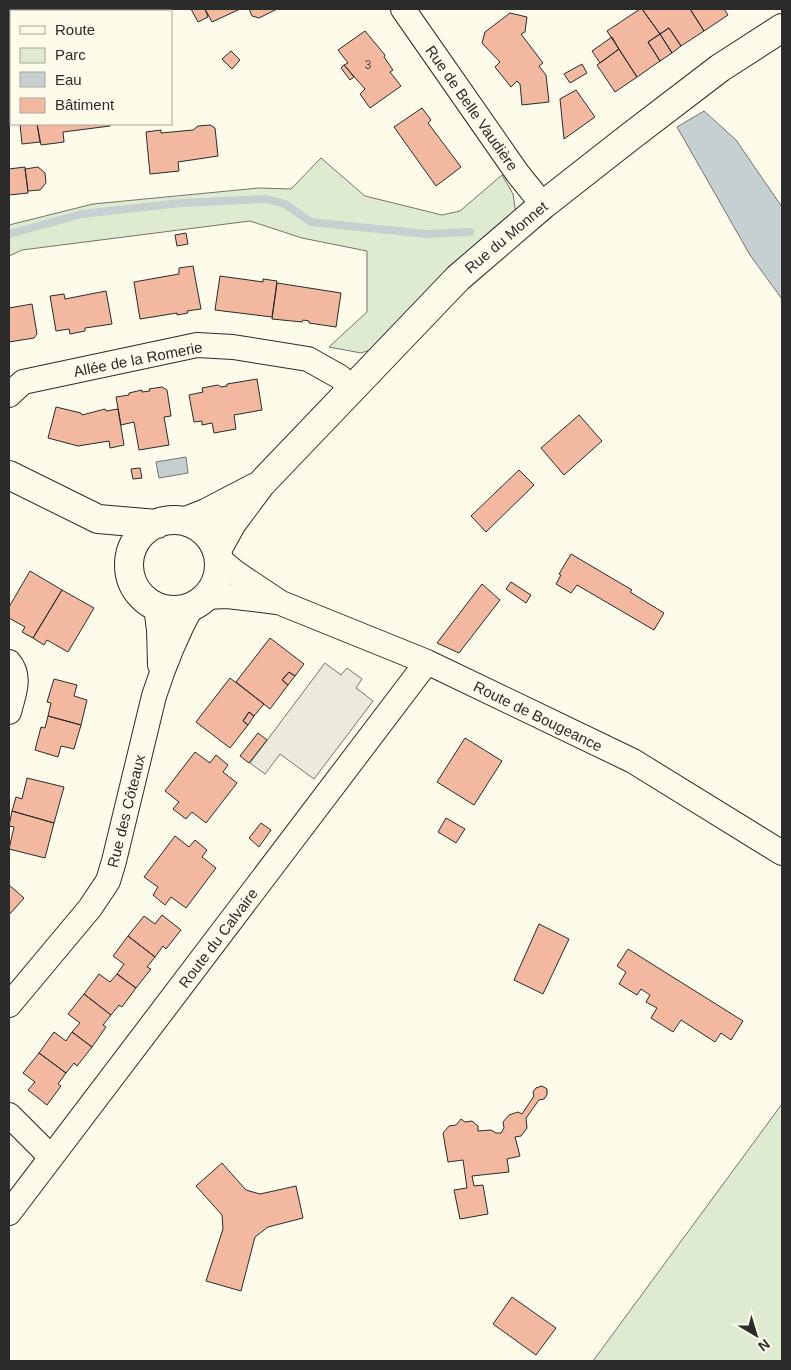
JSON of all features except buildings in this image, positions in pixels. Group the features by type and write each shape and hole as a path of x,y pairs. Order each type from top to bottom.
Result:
{"street":[{"name":"Rue de Belle Vaudière","path":"402,9 518,174 543,205"},
{"name":"Rue du Monnet","path":"218,555 232,523 262,484 458,278 543,205 720,68 782,28"},
{"name":"Allée de la Romerie","path":"9,395 23,382 197,346 233,347 308,358 340,377 352,390"},
{"path":"9,475 98,519 157,524"},
{"name":"Rue du Monnet","path":"186,521 206,513 262,484"},
{"path":"98,519 130,564"},
{"path":"171,520 186,521 199,527 210,537 218,555 217,579 210,592 198,602 171,610 156,606 144,598 135,586 130,572 130,557 135,543 144,532 157,524 171,520"},
{"name":"Route de Bougeance","path":"218,555 236,573 281,603 427,662 633,761 782,853"},
{"name":"Route de Bougeance","path":"198,602 226,596 281,603"},
{"name":"Rue des Côteaux","path":"9,1005 90,908 108,881 161,674 182,623 198,602"},
{"name":"Rue des Côteaux","path":"156,606 161,674"},
{"path":"9,662 15,670 16,685 9,712"},
{"name":"Route du Calvaire","path":"9,1213 427,662"},
{"path":"9,1115 51,1157"}],"green space":[{"path":"321,158 365,196 442,215 460,211 502,175 513,194 516,215 384,345 361,353 329,347 367,312 367,251 302,238 250,221 22,250 9,256 9,225 93,204 259,188 291,189"},
{"path":"782,1104 782,1361 593,1361"}],"shaded area":[{"path":"325,663 341,675 347,668 362,679 356,688 373,701 314,779 280,754 265,774 250,763"}],"water":[{"path":"704,111 736,140 782,207 782,299 750,255 677,127"},
{"path":"186,457 188,473 159,478 156,462"}],"waterway":[{"path":"9,234 82,214 181,203 266,199 285,204 311,222 426,234 470,232"}]}
